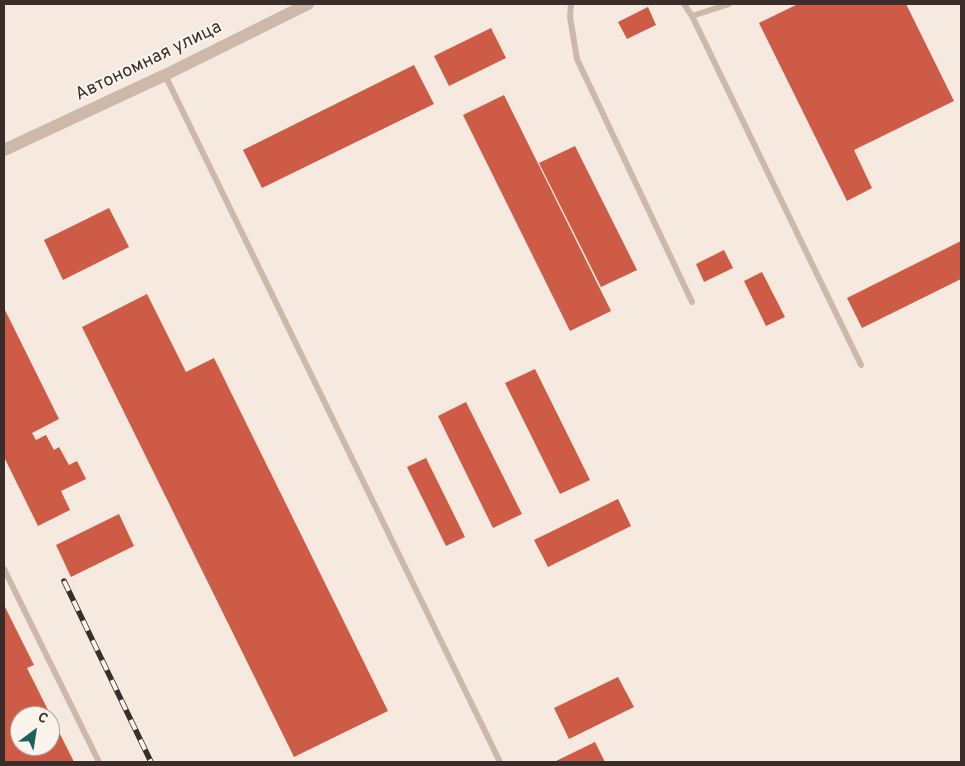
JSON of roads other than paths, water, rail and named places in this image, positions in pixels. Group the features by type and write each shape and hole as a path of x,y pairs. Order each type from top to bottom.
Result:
{"street":[{"name":"Автономная улица","path":"4,150 165,75 308,4"}],"lane":[{"path":"571,4 570,17 577,58 692,302"},
{"path":"684,4 692,16 861,365"},
{"path":"692,16 729,4"},
{"path":"165,75 500,762"},
{"path":"4,569 99,762"}],"railway":[{"path":"64,581 151,762"}]}
